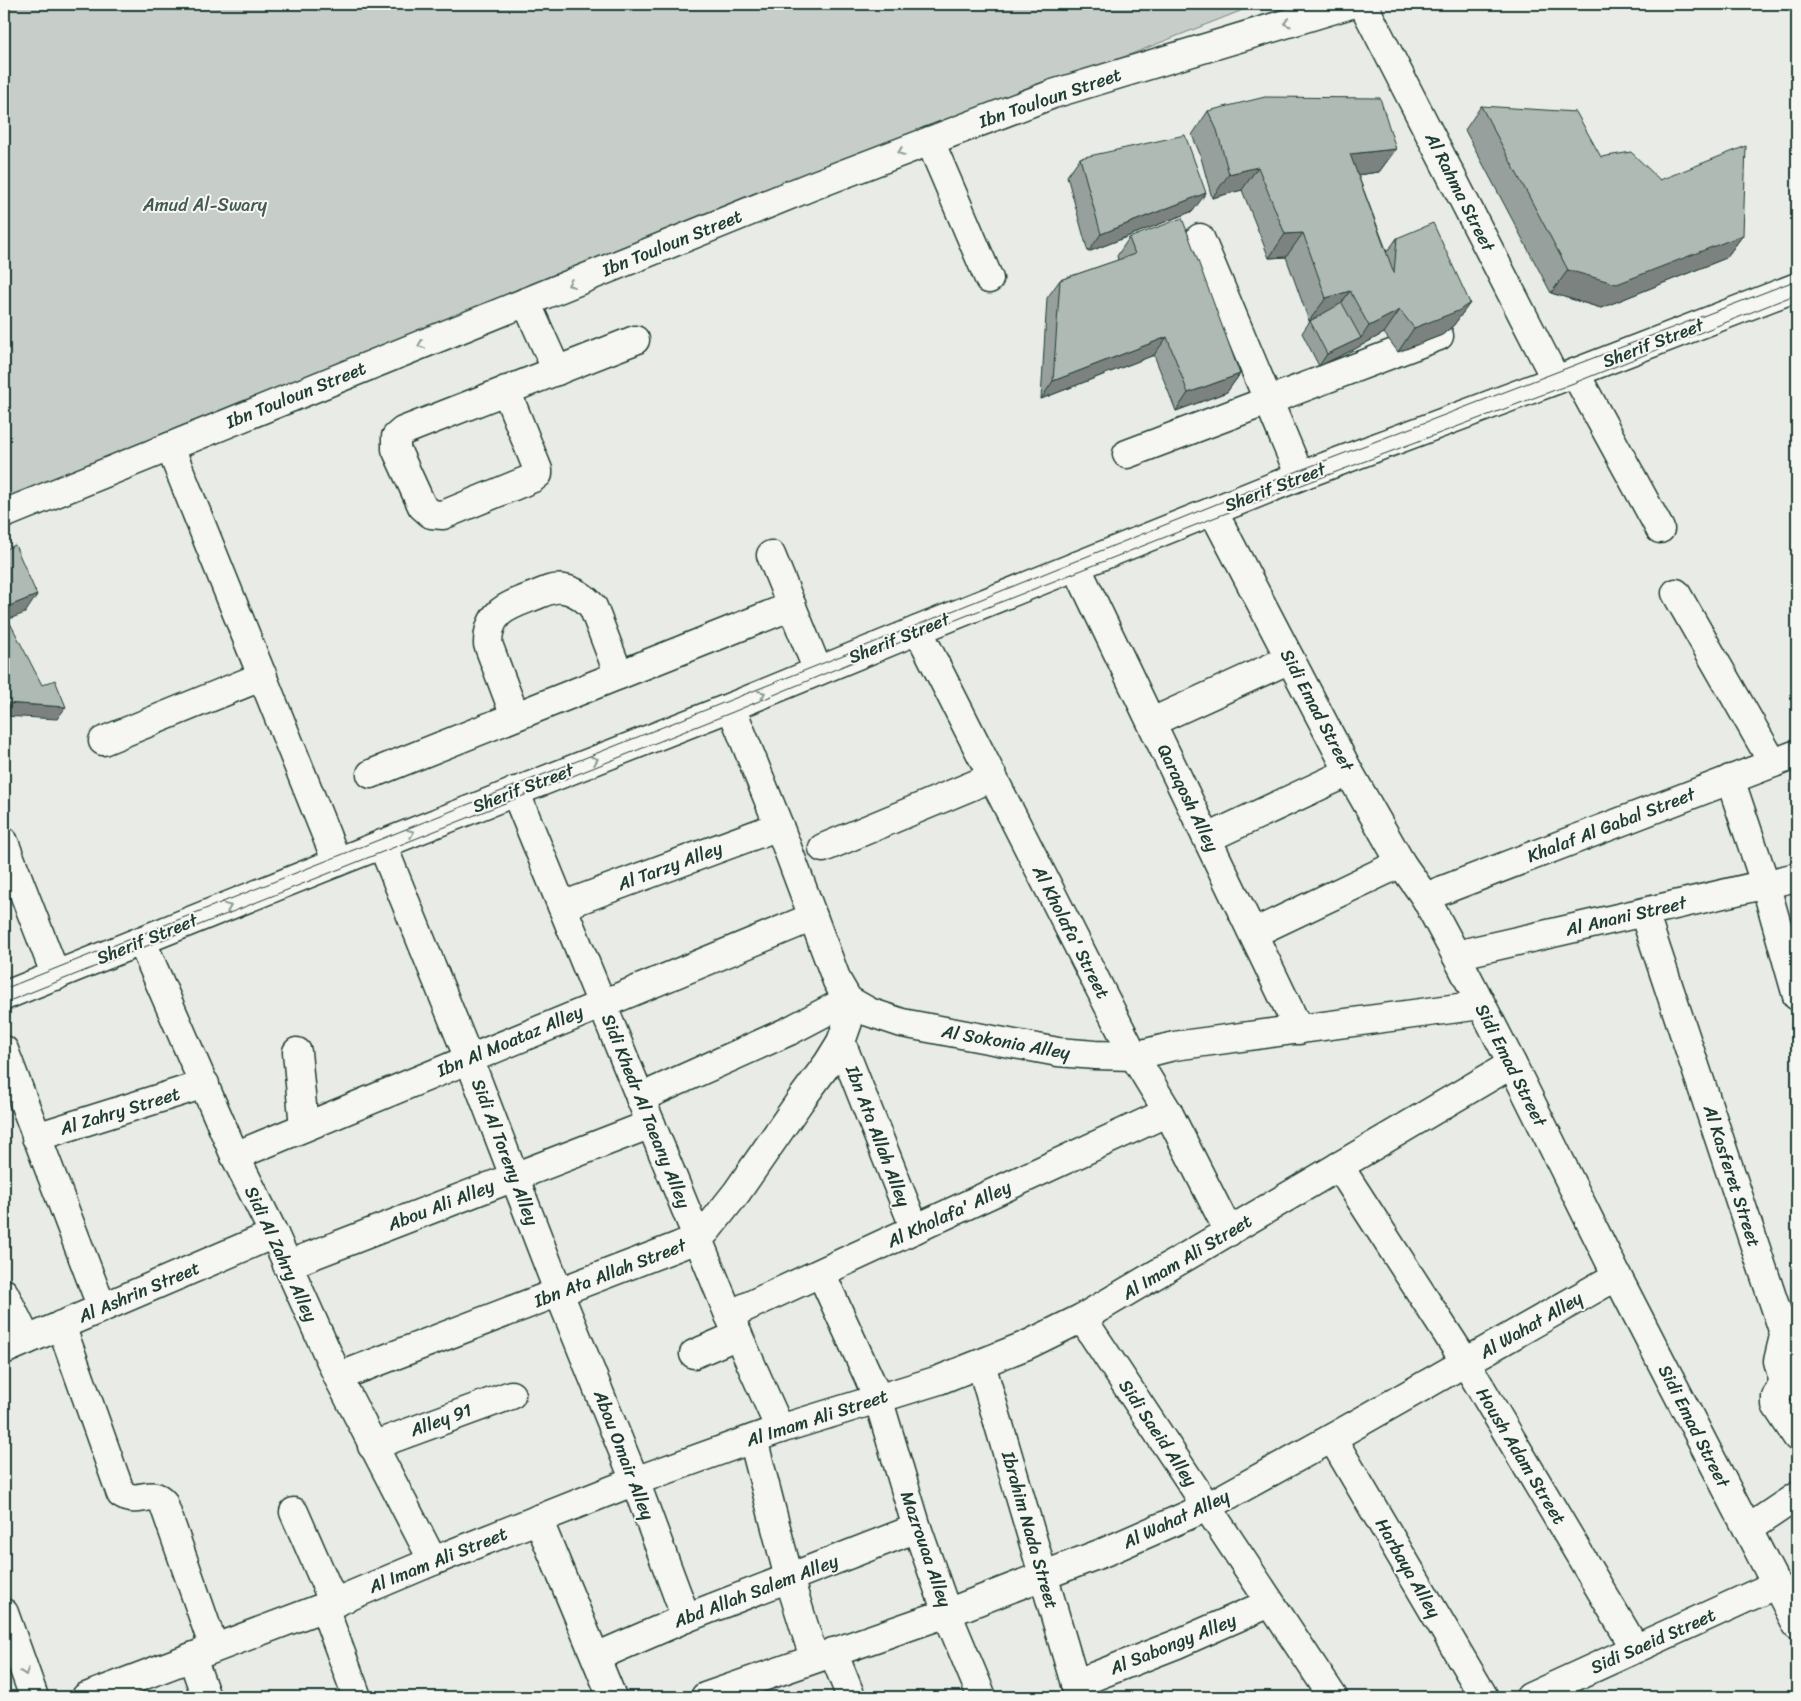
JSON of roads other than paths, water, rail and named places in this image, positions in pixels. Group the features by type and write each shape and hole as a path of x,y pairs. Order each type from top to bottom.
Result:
{"street":[{"name":"Ibn Touloun Street","path":"4,514 812,186 1053,94 1351,4"},
{"name":"Al Rahma Street","path":"1364,4 1566,377 1660,529"},
{"path":"930,141 989,279"},
{"path":"1200,238 1300,476"},
{"name":"Sherif Street","path":"4,996 382,844 731,707 1300,476 1566,377 1797,287"},
{"path":"526,302 557,370"},
{"path":"1126,454 1442,335"},
{"path":"506,390 538,474 533,478 442,515 431,514 422,506 396,449 396,437 403,431 506,390 635,340"},
{"path":"170,447 337,862"},
{"name":"Sidi Emad Street","path":"1213,511 1349,772 1401,863 1425,897 1456,956 1617,1276 1797,1625"},
{"path":"771,555 818,671"},
{"name":"Qaraqosh Alley","path":"1076,566 1299,1030"},
{"path":"515,716 488,644 490,624 508,606 550,589 563,589 575,592 585,598 593,607 620,675"},
{"path":"1676,593 1785,758"},
{"path":"371,774 792,606"},
{"name":"Al Kholafa' Street","path":"918,630 1134,1056 1168,1112 1229,1232"},
{"path":"1152,722 1290,659"},
{"path":"103,741 262,676"},
{"path":"640,1098 789,1031 848,1000 837,981 779,826 731,707"},
{"name":"Khalaf Al Gabal Street","path":"1425,897 1785,758"},
{"path":"1208,838 1349,772"},
{"path":"823,848 993,777"},
{"path":"1730,780 1765,883 1797,996"},
{"name":"Sidi Khedr Al Taeany Alley","path":"515,792 697,1239 780,1429"},
{"name":"Al Tarzy Alley","path":"562,906 779,826"},
{"path":"4,842 56,976"},
{"name":"Sidi Al Toreny Alley","path":"382,844 469,1059 559,1293"},
{"path":"1254,933 1401,863"},
{"name":"Al Anani Street","path":"1456,956 1797,877"},
{"name":"Al Kasferet Street","path":"1644,913 1783,1330 1784,1336 1778,1361 1782,1385 1776,1397 1776,1405 1797,1437"},
{"name":"Ibn Al Moataz Alley","path":"235,1156 813,917"},
{"name":"Sidi Al Zahry Alley","path":"142,942 235,1156 274,1234 338,1377 432,1561"},
{"name":"Al Sokonia Alley","path":"848,1000 868,1012 912,1025 1058,1052 1134,1056 1174,1046 1481,1005"},
{"name":"Ibn Ata Allah Street","path":"338,1377 697,1239 707,1230 737,1192 841,1042 848,1022 848,1000"},
{"name":"Ibn Ata Allah Alley","path":"841,1042 915,1229"},
{"path":"4,1050 102,1308"},
{"path":"297,1052 304,1127"},
{"name":"Al Imam Ali Street","path":"86,1697 329,1605 432,1561 635,1481 780,1429 939,1380 1027,1345 1082,1318 1512,1064"},
{"name":"Al Zahry Street","path":"36,1137 205,1084"},
{"name":"Al Kholafa' Alley","path":"694,1354 733,1325 821,1273 1168,1112"},
{"name":"Abou Ali Alley","path":"287,1265 651,1124"},
{"name":"Housh Adam Street","path":"1339,1166 1466,1363 1635,1648"},
{"name":"Al Ashrin Street","path":"15,1345 274,1234"},
{"name":"Mazrouaa Alley","path":"821,1273 878,1398 917,1528 948,1613 982,1697"},
{"name":"Al Wahat Alley","path":"705,1697 732,1693 823,1655 948,1613 1107,1551 1207,1507 1466,1363 1617,1276"},
{"path":"4,1292 15,1345"},
{"name":"Abou Omair Alley","path":"559,1293 635,1481 686,1618"},
{"name":"Sidi Saeid Alley","path":"1082,1318 1333,1697"},
{"path":"61,1325 121,1494 129,1499 152,1496 159,1498 163,1502 203,1652 206,1697"},
{"name":"Ibrahim Nada Street","path":"981,1364 1077,1691"},
{"name":"Alley 91","path":"372,1446 511,1394"},
{"name":"Harbaya Alley","path":"1332,1438 1484,1697"},
{"path":"754,1439 789,1578 823,1655 850,1697"},
{"path":"1748,1529 1797,1496"},
{"path":"294,1512 329,1605 357,1697"},
{"path":"538,1519 596,1657 605,1695"},
{"name":"Abd Allah Salem Alley","path":"596,1657 686,1618 917,1528"},
{"name":"Sidi Saeid Street","path":"1530,1697 1777,1584"},
{"name":"Al Sabongy Alley","path":"1077,1691 1177,1644 1270,1604"},
{"path":"4,1613 34,1697"}],"tram line":[{"path":"4,989 816,666 1298,471 1797,280"},
{"path":"4,1003 733,712 920,634 1216,517 1579,381 1797,294"}],"park label":[{"name":"Amud Al-Swary","path":"205,205"}]}
